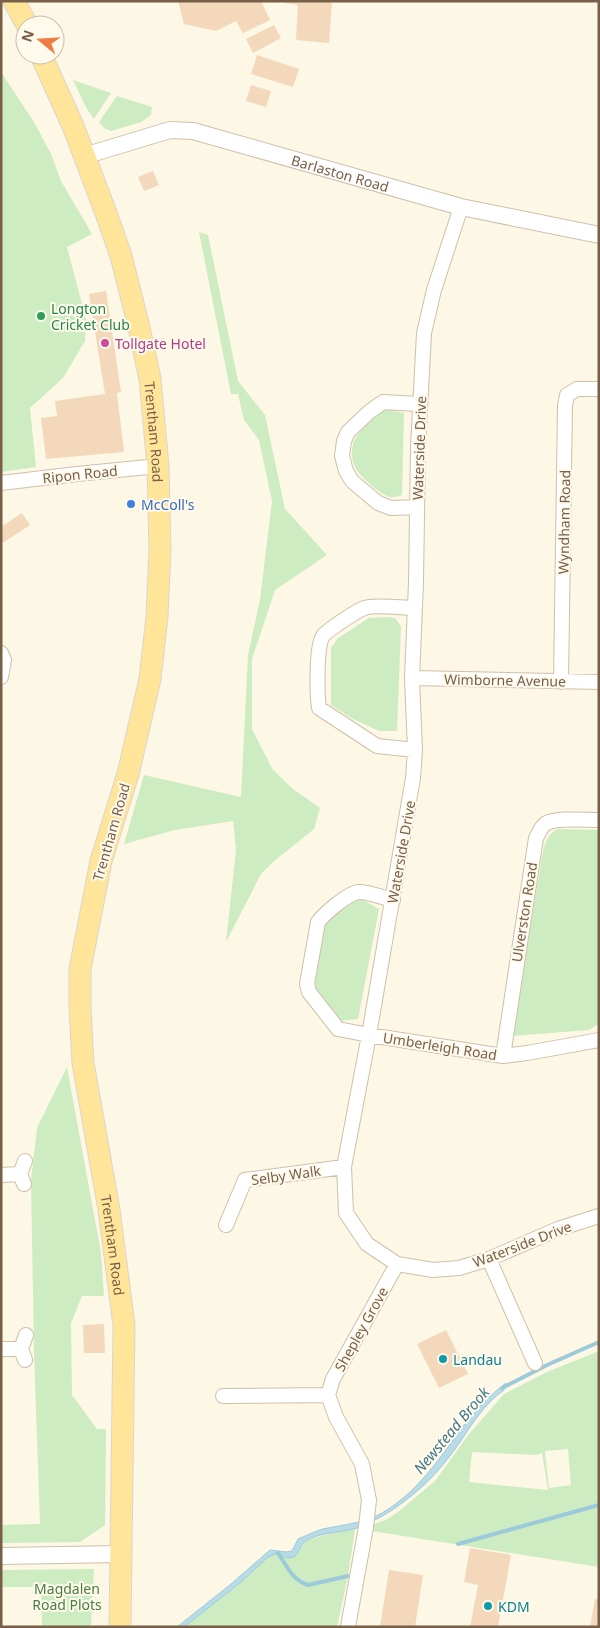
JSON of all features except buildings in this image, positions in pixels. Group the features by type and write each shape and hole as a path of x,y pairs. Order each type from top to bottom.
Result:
{"main road":[{"path":"14,1 22,15"},
{"name":"Trentham Road","path":"45,65 84,156 121,256 150,379 158,466 160,549 157,617 150,679 128,774 101,861 88,919 80,969 83,1063 109,1210 124,1325 120,1627"}],"street":[{"name":"Barlaston Road","path":"84,156 170,130 193,131 461,207 599,235"},
{"name":"Waterside Drive","path":"461,207 434,290 424,332 419,404 412,678 415,750 413,778 393,900 344,1167 346,1213 367,1244 397,1264 434,1270 459,1268 489,1259 558,1229 599,1216"},
{"name":"Wyndham Road","path":"561,682 565,406 567,395 577,389 599,389"},
{"path":"417,507 391,508 378,503 352,481 342,456 348,432 369,412 384,402 419,404"},
{"name":"Ripon Road","path":"1,483 158,466"},
{"path":"414,608 365,608 327,631 322,637 319,647 318,699 319,708 326,714 368,738 377,746 415,750"},
{"path":"1,652 4,660 1,677"},
{"name":"Wimborne Avenue","path":"412,678 599,682"},
{"name":"Ulverston Road","path":"503,1056 536,838 541,828 547,822 556,820 599,820"},
{"name":"Umberleigh Road","path":"393,900 360,891 351,894 318,922 307,984 309,992 338,1029 503,1056 599,1040"},
{"name":"Selby Walk","path":"226,1225 245,1180 344,1167"},
{"path":"1,1175 23,1173"},
{"path":"489,1259 535,1363"},
{"name":"Shepley Grove","path":"328,1395 333,1379 397,1264"},
{"path":"1,1348 23,1354 26,1335"},
{"path":"223,1396 328,1395 336,1417 362,1464 368,1500 366,1527 348,1627"},
{"path":"1,1556 121,1554"}],"green space":[{"path":"1,72 34,122 51,154 61,181 92,234 67,247 86,319 85,341 63,378 30,408 36,467 1,472"},
{"path":"73,80 111,93 94,119 87,109"},
{"path":"117,96 152,107 151,115 141,122 111,131 104,128 99,122"},
{"path":"199,232 208,235 238,381 265,415 285,509 327,555 275,590 252,659 252,729 273,770 293,789 320,808 314,829 261,874 226,942 236,850 233,821 175,830 124,844 144,775 241,797 248,655 260,600 272,501 259,440 244,420 238,394 231,394"},
{"path":"385,409 404,413 402,495 393,497 386,496 365,480 357,471 352,456 355,439"},
{"path":"369,618 395,618 401,626 397,731 379,731 353,719 331,705 331,648 338,638"},
{"path":"558,829 599,830 599,1024 589,1030 512,1036 543,851 550,835"},
{"path":"358,897 379,909 358,1019 340,1021 319,997 315,985 326,922"},
{"path":"67,1067 101,1253 104,1296 82,1296 71,1323 72,1395 97,1429 106,1429 105,1525 80,1542 1,1543 1,1525 40,1524 31,1180 37,1128"},
{"path":"599,1351 599,1567 372,1531 373,1524 386,1520 399,1511 435,1481 469,1434 504,1394 547,1372","holes":["568,1449 571,1485 549,1488 545,1451","472,1452 536,1455 542,1453 548,1490 469,1482"]},
{"path":"355,1529 348,1576 337,1627 184,1627 241,1582 268,1557 274,1554 280,1555 300,1550 307,1540"},
{"name":"Magdalen Road Plots","path":"94,1569 91,1627 42,1627 41,1587 1,1587 1,1570"}],"water":[{"path":"506,1383 504,1390 480,1414 442,1466 422,1487 400,1504 383,1516 357,1528 311,1538 304,1543 294,1557 288,1558 275,1554 268,1557 241,1582 184,1627 177,1627 270,1550 292,1551 298,1539 323,1529 368,1519 382,1513 396,1503 421,1481 476,1411"}],"waterway":[{"name":"Newstead Brook","path":"502,1388 599,1342"},
{"path":"458,1544 599,1505"},
{"path":"278,1553 294,1576 302,1583 308,1585 348,1576"}],"place":[{"name":"Longton Cricket Club","path":"41,316"},
{"name":"Tollgate Hotel","path":"105,343"},
{"name":"McColl's","path":"131,504"},
{"name":"Landau","path":"443,1359"},
{"name":"KDM","path":"488,1606"}]}
